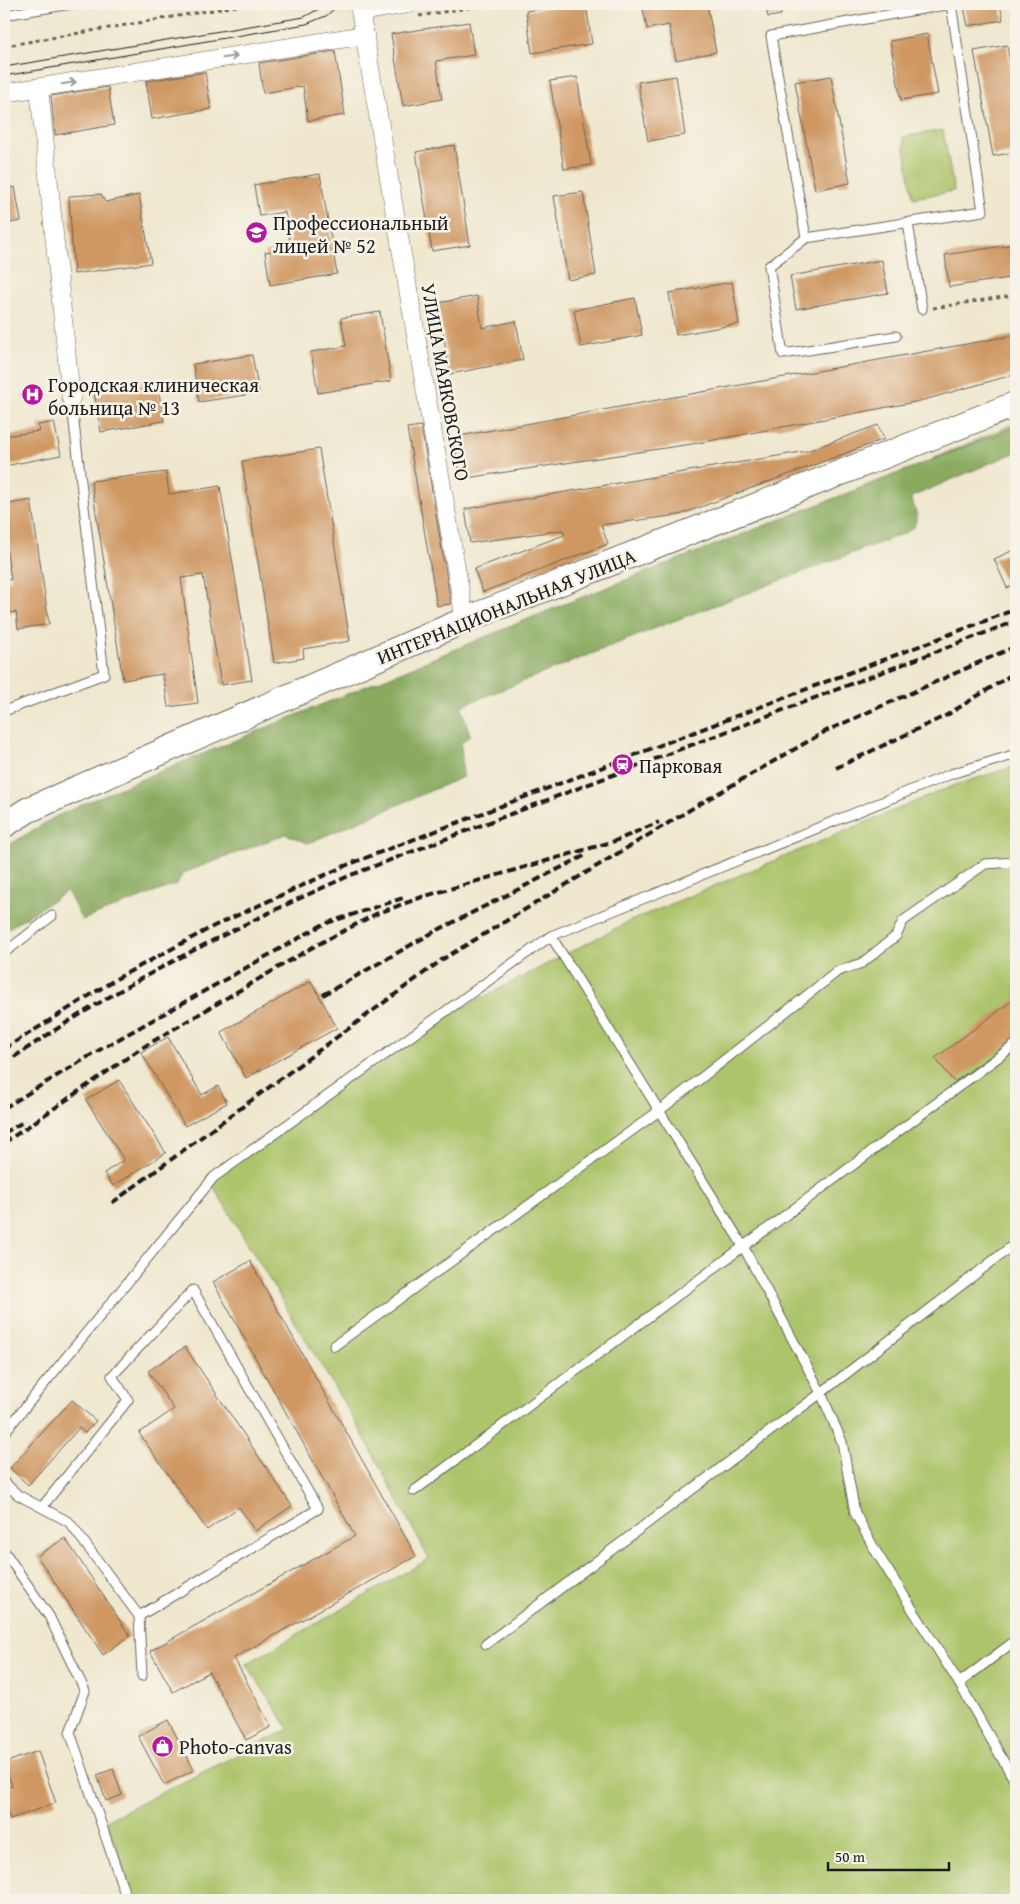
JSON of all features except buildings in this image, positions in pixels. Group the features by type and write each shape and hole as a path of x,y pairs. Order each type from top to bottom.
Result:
{"main road":[{"name":"ИНТЕРНАЦИОНАЛЬНАЯ УЛИЦА","path":"4,826 28,810 465,620 1016,404"}],"street":[{"path":"360,8 408,4"},
{"name":"УЛИЦА МАЯКОВСКОГО","path":"360,8 465,620"},
{"path":"4,94 365,35"},
{"path":"39,88 71,398"}],"lane":[{"path":"4,15 71,4"},
{"path":"806,238 771,36 898,8 951,4 983,211 806,238 769,266 784,354 896,336"},
{"path":"908,222 922,310"},
{"path":"4,711 104,674 71,398"},
{"path":"4,1433 214,1177 551,936 951,774 1016,754"},
{"path":"334,1346 659,1111 838,971 862,963 896,936 903,921 911,915 985,864 1014,862"},
{"path":"4,953 52,916"},
{"path":"551,936 743,1246 821,1393 842,1442 855,1514 875,1550 959,1683 1016,1782"},
{"path":"414,1491 1016,1044"},
{"path":"486,1644 821,1393 1016,1243"},
{"path":"42,1507 128,1400 112,1376 193,1290 318,1508 139,1616"},
{"path":"4,1482 18,1495 69,1522 139,1616 142,1676"},
{"path":"4,1551 48,1616 85,1691 70,1732 127,1900"},
{"path":"959,1683 1016,1640"}],"path":[{"path":"4,46 248,4"},
{"path":"922,310 1016,295"}],"green space":[{"path":"943,130 954,191 913,198 903,137"},
{"path":"1016,423 1016,427 932,459"},
{"path":"1016,427 1016,452 911,497 917,516 914,527 905,533 671,622 461,706 470,735 461,743 463,777 308,843 286,834 183,873 177,884 82,920 67,891 4,931 4,848 55,817 106,794 562,605"},
{"path":"1016,766 1016,1900 134,1900 107,1820 289,1729 246,1664 429,1559 362,1433 207,1176 422,1029 628,922 955,785"}],"tram line":[{"path":"4,67 304,17 328,4"},
{"path":"4,76 306,24 326,16 340,4"}],"railway":[{"path":"4,1049 116,979 214,926 347,865 1016,609"},
{"path":"4,1064 88,1010 173,961 260,917 351,875 1016,621"},
{"path":"112,1203 443,959 698,805 826,731 1016,646"},
{"path":"836,768 947,715 1016,672"},
{"path":"4,1143 140,1049 313,947 376,914 422,897 615,841 659,822"},
{"path":"323,995 432,933 586,855"},
{"path":"4,1108 101,1049 324,924 403,898"},
{"path":"4,1133 25,1121"}],"place":[{"name":"Профессиональный лицей № 52","path":"257,233"},
{"name":"Городская клиническая больница № 13","path":"32,395"},
{"name":"Парковая","path":"623,765"},
{"name":"Photo-canvas","path":"163,1746"}]}
